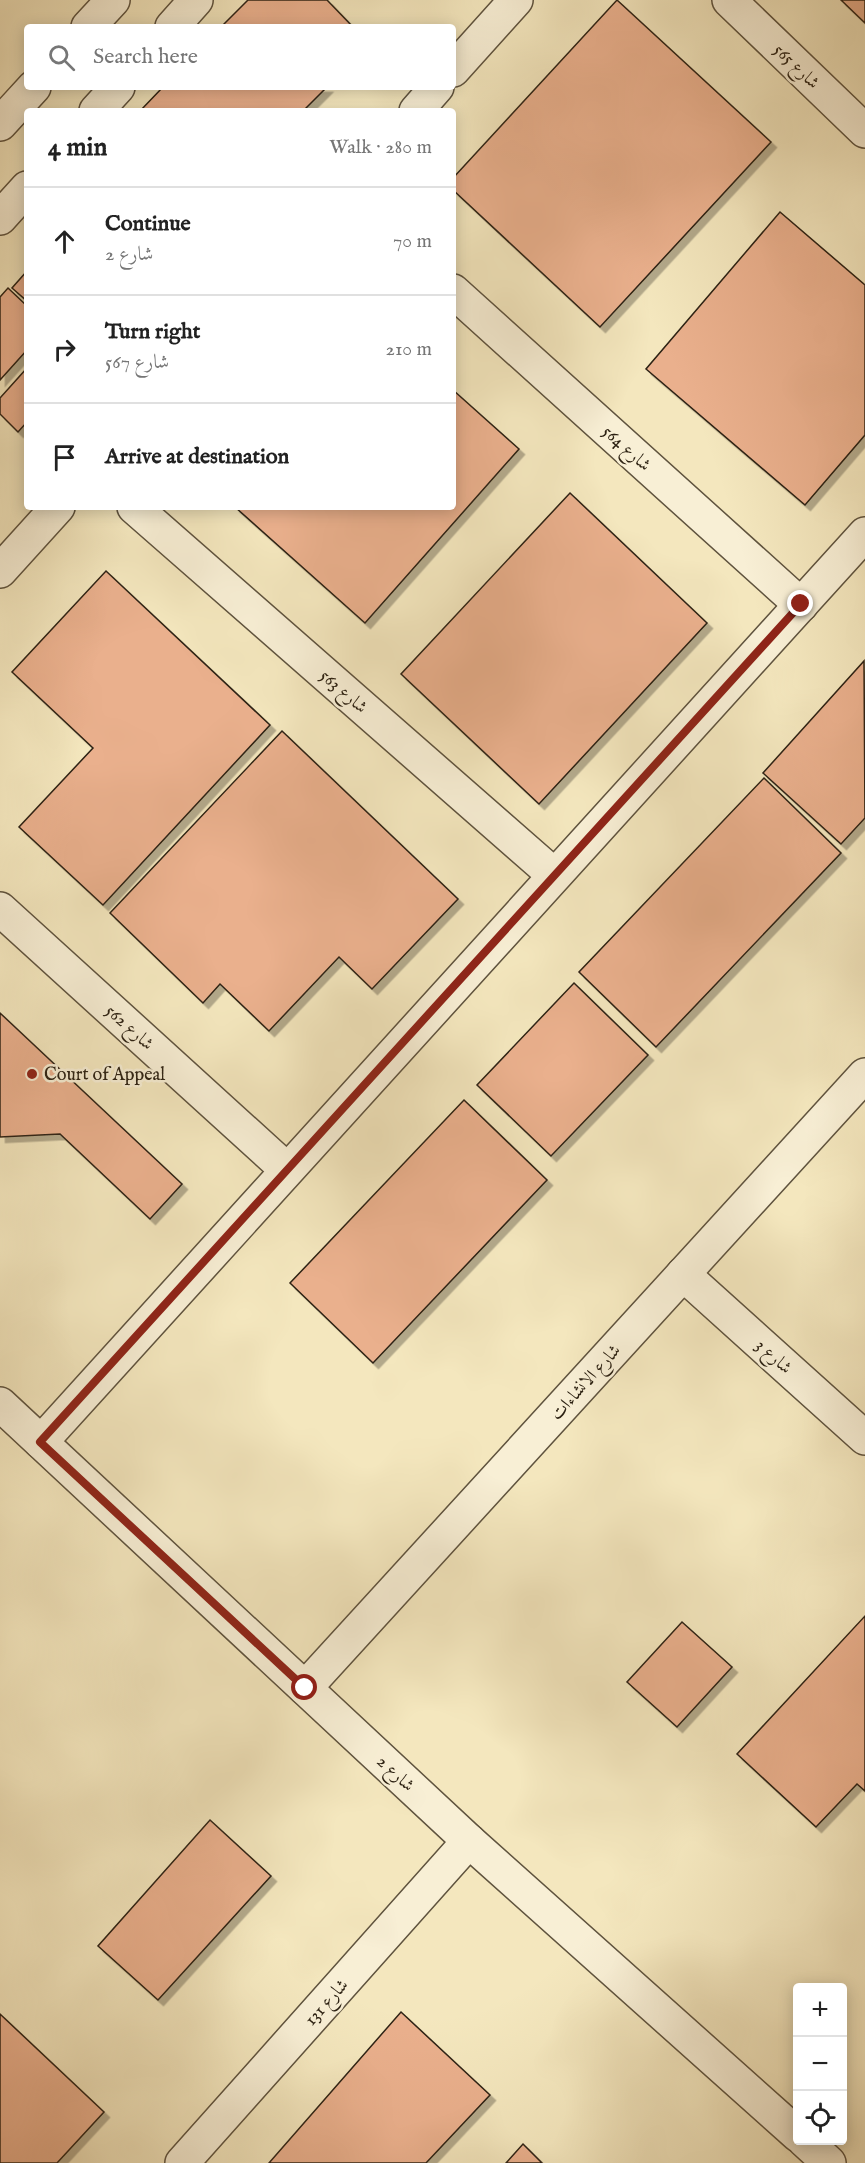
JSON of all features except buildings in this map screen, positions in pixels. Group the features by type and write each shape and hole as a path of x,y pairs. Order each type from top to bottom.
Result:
{"street":[{"path":"91,24 113,0"},
{"path":"175,24 196,0"},
{"path":"456,67 516,0"},
{"name":"شارع 565","path":"729,0 865,131"},
{"path":"0,124 31,90"},
{"path":"99,108 115,90"},
{"path":"419,108 434,90"},
{"path":"0,218 24,191"},
{"name":"شارع 564","path":"456,294 801,604"},
{"path":"0,571 55,510"},
{"name":"شارع 563","path":"137,510 554,875"},
{"path":"40,1442 865,534"},
{"name":"شارع 562","path":"0,909 286,1169"},
{"name":"شارع الانشاءات","path":"305,1688 865,1075"},
{"name":"شارع 3","path":"683,1274 865,1438"},
{"name":"شارع 2","path":"0,1404 469,1841 793,2131"},
{"name":"شارع 131","path":"182,2163 469,1841"},
{"path":"809,2145 829,2163"}],"place":[{"name":"Court of Appeal","path":"32,1074"}],"route":[{"path":"305,1688 40,1442 801,604"}]}
